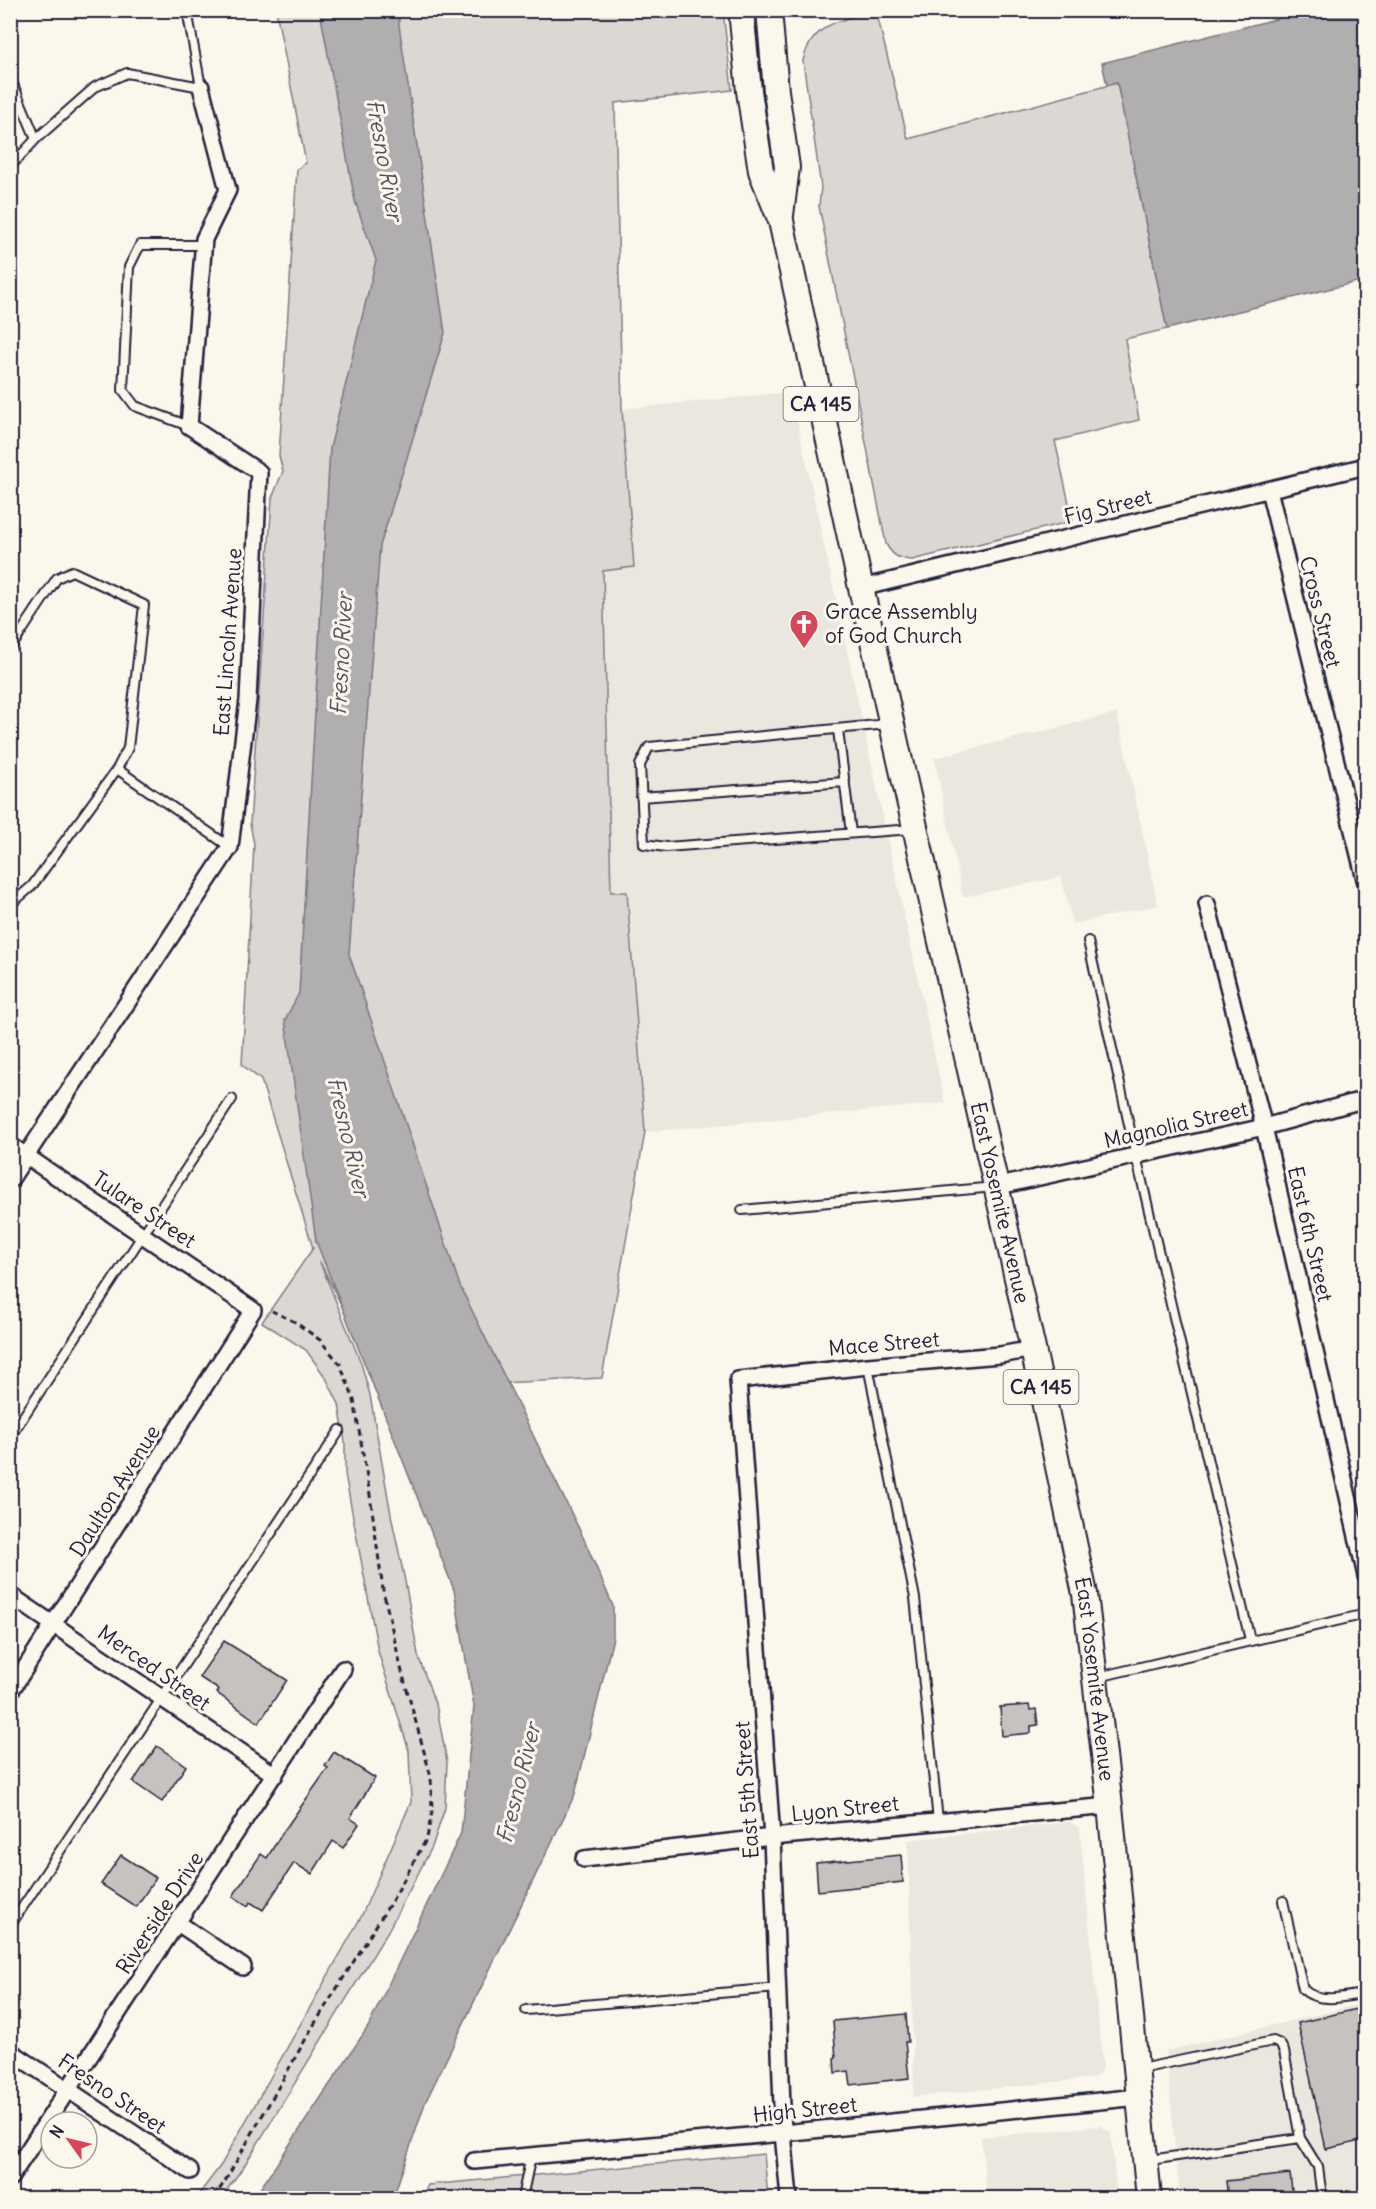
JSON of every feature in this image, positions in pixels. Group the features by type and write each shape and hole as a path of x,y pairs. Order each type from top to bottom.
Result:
{"main road":[{"name":"East Yosemite Avenue","path":"769,10 786,167 781,221"},
{"name":"East Yosemite Avenue","path":"748,12 749,91 761,171 781,221 861,588 1033,1349 1085,1594 1110,1806 1149,2199"}],"street":[{"path":"189,426 204,239 228,190 201,87"},
{"name":"East Lincoln Avenue","path":"10,1180 230,847 248,700 259,472 189,426"},
{"name":"Fig Street","path":"861,588 1365,466"},
{"name":"Cross Street","path":"1269,490 1365,884"},
{"name":"East 6th Street","path":"1206,903 1264,1127 1365,1576"},
{"name":"Magnolia Street","path":"995,1187 1264,1127 1365,1099"},
{"name":"Tulare Street","path":"10,1145 254,1310"},
{"name":"Daulton Avenue","path":"10,1692 55,1625 254,1310"},
{"name":"Mace Street","path":"738,1380 1033,1349"},
{"name":"East 5th Street","path":"738,1380 772,1837 783,2133 789,2199"},
{"name":"Merced Street","path":"10,1594 162,1700 275,1775"},
{"name":"Riverside Drive","path":"10,2178 343,1669"},
{"name":"Lyon Street","path":"584,1859 772,1837 1110,1806"},
{"path":"178,1923 243,1967"},
{"name":"Fresno Street","path":"10,2051 190,2171"},
{"name":"High Street","path":"474,2161 1139,2097"}],"lane":[{"path":"10,167 36,139 95,87 127,73 201,87 187,10"},
{"path":"10,77 36,139"},
{"path":"189,426 135,406 123,390 129,267 140,245 204,245"},
{"path":"10,649 57,578 72,572 144,606 128,748 117,769 32,886 10,905"},
{"path":"892,724 649,747 640,765 644,844 666,847 916,829"},
{"path":"838,730 851,833"},
{"path":"117,769 230,847"},
{"path":"641,797 845,782"},
{"path":"1088,941 1136,1156 1251,1640"},
{"path":"10,1437 232,1099"},
{"path":"742,1210 995,1187"},
{"path":"868,1366 915,1598 938,1821"},
{"path":"10,1926 340,1430"},
{"path":"1096,1678 1365,1614"},
{"path":"1282,1901 1304,1989 1309,1996 1323,1998 1365,1994"},
{"path":"526,2010 777,1988"},
{"path":"1136,2069 1273,2041 1280,2044 1284,2051 1300,2138 1318,2167 1322,2199"},
{"path":"1145,2161 1300,2138"},
{"path":"522,2199 531,2156"}],"path":[{"path":"213,2199 312,2028 396,1894 427,1838 432,1811 431,1776 401,1668 383,1590 354,1400 340,1364 320,1340 295,1322 272,1311"}],"shaded area":[{"path":"276,11 723,11 732,90 615,103 622,409 634,567 603,571 611,892 627,892 645,1132 602,1378 383,1389 319,1260 361,1363 370,1395 418,1655 437,1709 447,1762 445,1808 432,1847 388,1931 244,2166 221,2198 196,2198 221,2165 361,1917 411,1802 409,1751 378,1651 345,1474 345,1442 339,1404 326,1378 306,1350 262,1322 313,1248 261,1080 242,1065 254,844 250,824 272,498 283,471 279,456 297,169 306,163"},
{"path":"876,11 908,139 1117,83 1167,329 1125,339 1139,420 1055,441 1073,521 912,560 896,556 886,544 819,206 821,187 803,61 807,48 821,30 841,20"},
{"path":"791,392 945,1103 645,1132 627,892 611,893 603,571 634,567 622,409"},
{"path":"1117,713 1158,905 1073,924 1061,877 963,897 934,758"},
{"path":"1070,1822 1080,1829 1103,2068 1095,2078 914,2097 908,1840"},
{"path":"1365,2003 1365,2198 1180,2198 1166,2051"},
{"path":"1101,2126 1111,2133 1117,2198 987,2198 981,2137"},
{"path":"764,2154 768,2198 421,2198 428,2185"}],"water":[{"name":"Fresno River","path":"320,11 399,11 399,25 445,333 380,546 349,954 460,1286 583,1537 613,1606 613,1638 575,1794 425,2103 393,2198 254,2198 368,2027 461,1833 474,1706 454,1590 316,1241 285,1020 299,993 330,448 376,260 355,201"},
{"path":"1308,11 1365,11 1365,280 1167,329 1117,83 1107,85 1102,63"}],"building":[{"path":"224,1641 287,1680 259,1723 217,1693 219,1690 199,1677"},
{"path":"1029,1705 1030,1710 1036,1709 1038,1725 1031,1726 1031,1733 1002,1736 1000,1707"},
{"path":"157,1746 186,1766 162,1802 133,1782"},
{"path":"334,1752 375,1778 350,1818 359,1824 343,1848 333,1841 312,1874 294,1863 263,1910 250,1902 248,1906 233,1896 261,1854 267,1858 328,1768 325,1766"},
{"path":"121,1855 156,1878 136,1907 101,1884"},
{"path":"901,1855 903,1882 818,1891 816,1863"},
{"path":"1365,2007 1365,2140 1326,2149 1298,2023"},
{"path":"906,2014 908,2042 905,2042 909,2078 851,2085 849,2071 835,2073 833,2021"},
{"path":"1290,2174 1293,2199 1228,2199 1226,2181"}],"place":[{"name":"Grace Assembly of God Church","path":"804,650"}]}
